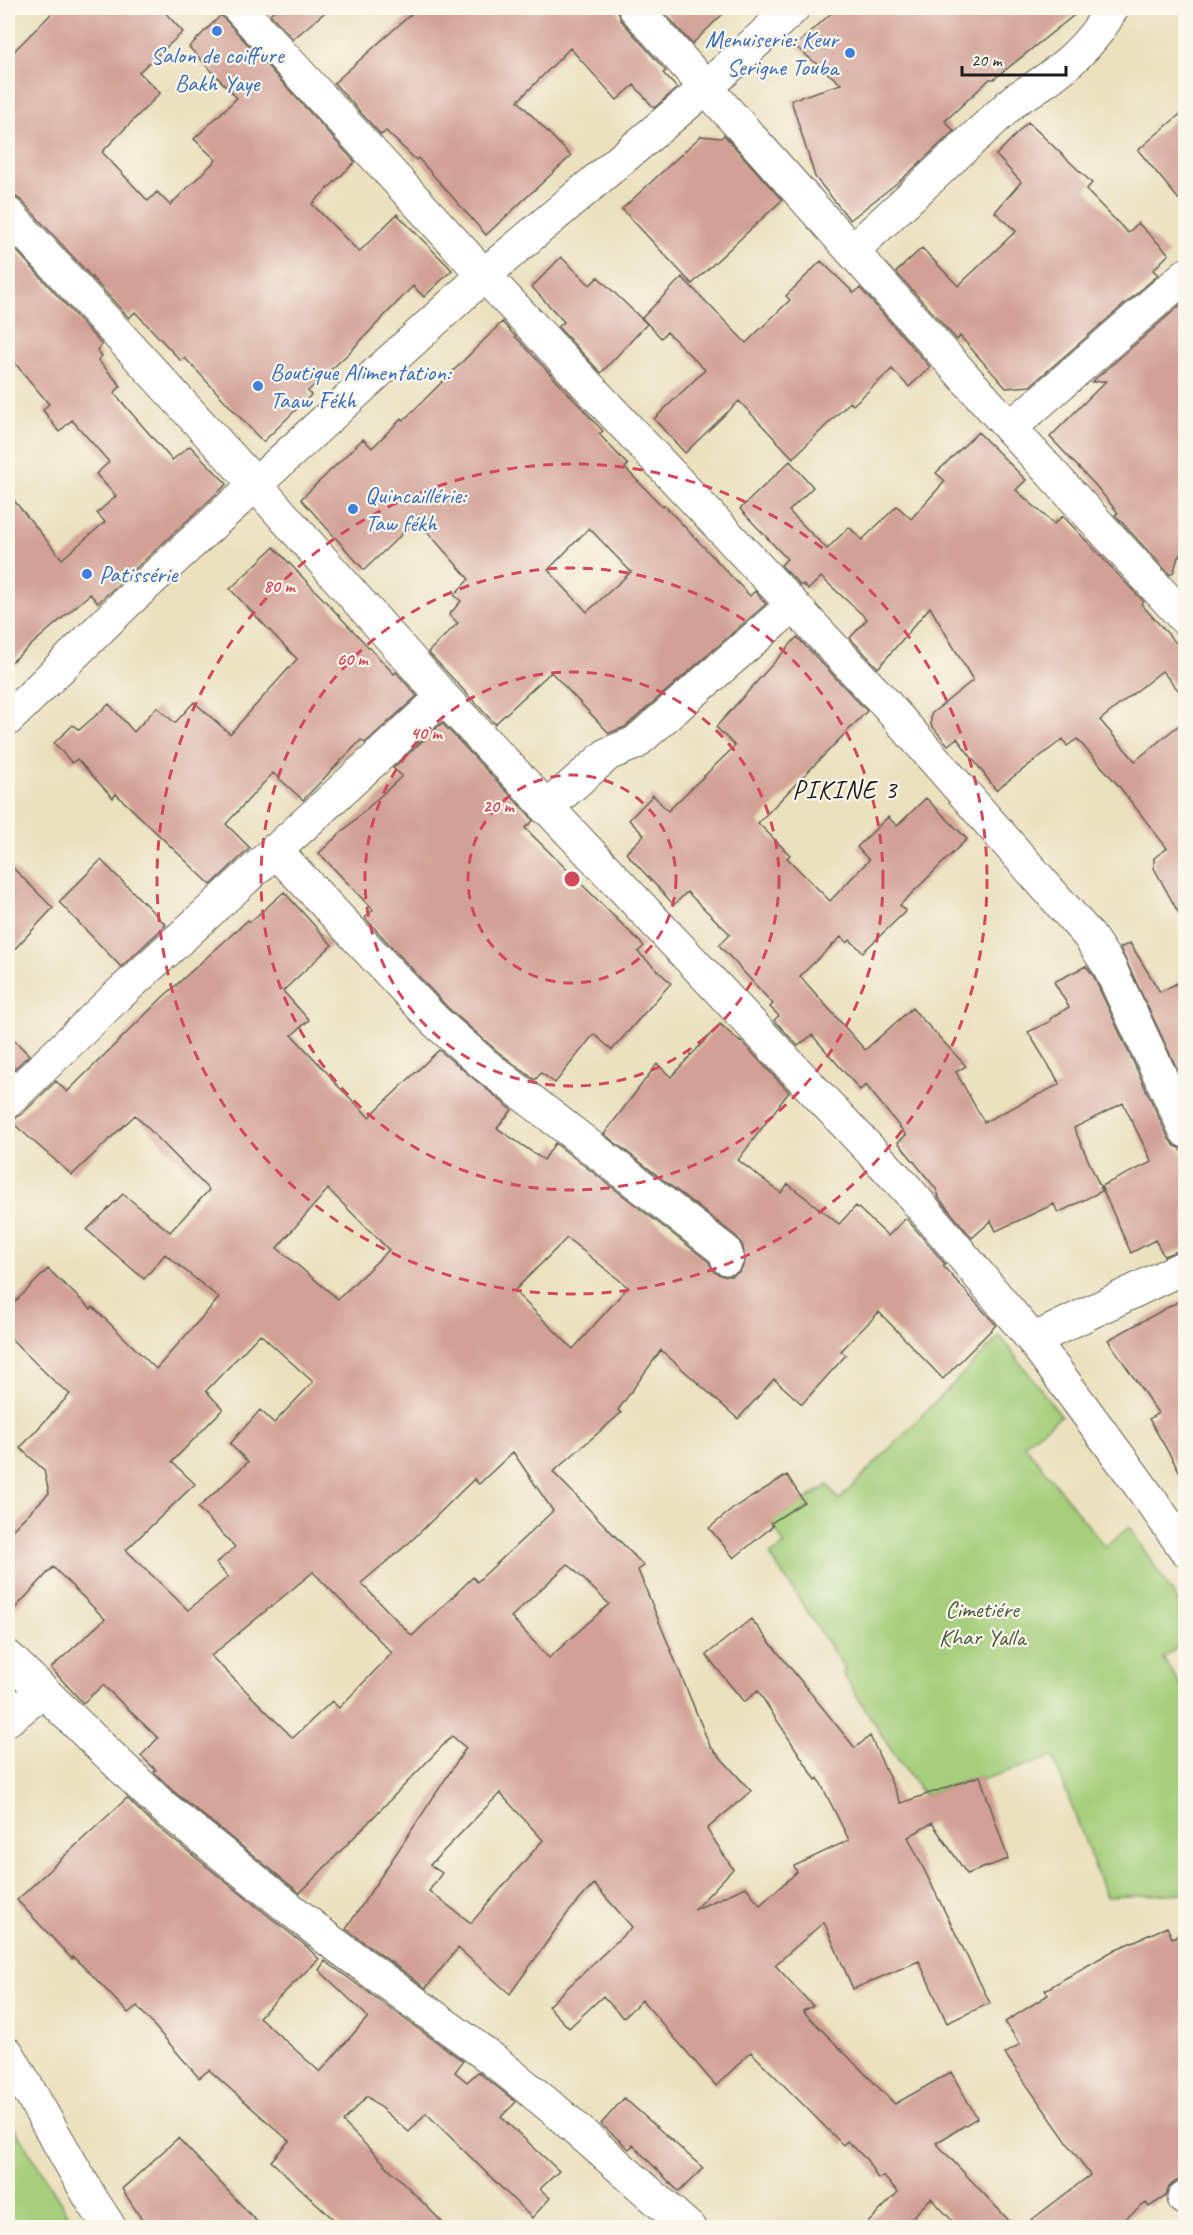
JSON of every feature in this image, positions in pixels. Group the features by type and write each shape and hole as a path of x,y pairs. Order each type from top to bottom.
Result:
{"street":[{"path":"239,8 484,275 884,702 1089,936 1109,966 1178,1098 1185,1131"},
{"path":"635,8 1010,428 1185,620"},
{"path":"8,719 127,602 484,275 707,87 793,8"},
{"path":"853,250 1016,99 1043,83 1074,58 1112,8"},
{"path":"8,214 256,484 443,697 906,1188 1033,1340 1185,1550"},
{"path":"1010,428 1185,275"},
{"path":"546,808 608,754 635,743 793,605"},
{"path":"8,1101 114,999 443,697"},
{"path":"275,850 435,1021 485,1065 725,1251 727,1258"},
{"path":"1033,1340 1185,1266"},
{"path":"8,1657 170,1812 329,1940 492,2059 556,2111 689,2228"},
{"path":"8,1719 43,1691"},
{"path":"8,2054 110,2228"}],"green space":[{"name":"Cimetiére Khar Yalla","path":"1000,1336 1061,1416 1024,1444 1105,1547 1129,1527 1185,1612 1185,1642 1163,1658 1185,1693 1185,1893 1106,1897 1053,1757 981,1780 980,1776 924,1795 893,1753 842,1672 845,1669 770,1555 785,1545 771,1522 828,1485 839,1500"},
{"path":"8,2118 68,2214 79,2227 8,2227"}],"building":[{"path":"57,8 161,8 183,32 139,72 160,93 102,152 148,201 157,192 170,205 216,160 194,139 237,98 189,47 221,15 355,162 312,204 359,252 397,214 452,270 424,297 413,286 349,353 308,391 311,395 263,442 185,358 181,361 135,312 129,318 22,201 14,196 8,196 8,57"},
{"path":"277,8 330,8 293,39 270,14"},
{"path":"418,8 617,8 621,20 666,71 663,73 677,88 654,108 634,85 617,100 570,48 518,101 571,156 486,235 418,158 416,160 386,131 381,135 334,83"},
{"path":"660,8 729,8 692,44"},
{"path":"837,8 1083,8 994,79 990,79 945,121 954,131 902,179 850,220 815,177 791,100 841,84 795,46"},
{"path":"1185,110 1185,207 1138,150"},
{"path":"1028,122 1092,183 1086,190 1128,233 1138,223 1169,254 1153,270 1158,275 1030,386 1006,388 960,336 957,340 896,272 922,248 958,286 1016,231 995,212 1021,182 996,155"},
{"path":"724,135 782,200 692,284 622,209 701,136 721,138"},
{"path":"8,241 102,345 97,350 102,356 98,360 121,386 114,393 172,460 190,446 227,484 98,603 90,594 8,665 8,493 62,559 105,522 97,513 116,496 96,474 109,462 72,420 59,432 43,410 49,404 8,355"},
{"path":"561,257 590,285 598,277 647,324 601,373 558,327 564,322 532,287"},
{"path":"821,261 854,293 860,288 930,367 909,387 892,369 853,405 850,402 793,458 739,401 685,453 654,419 705,370 667,332 661,338 642,318 682,277 746,343 790,300 786,296"},
{"path":"1185,301 1185,550 1178,557 1174,571 1170,575 1115,515 1118,513 1097,487 1050,437 1106,381 1092,382"},
{"path":"502,322 603,431 599,434 628,465 625,468 663,507 664,505 750,596 755,591 766,604 625,727 609,733 551,672 495,724 428,652 458,623 449,615 461,601 454,595 469,579 417,520 364,570 301,499 363,439 372,448 402,418 404,420","holes":["589,528 631,572 587,612 548,570"]},
{"path":"978,432 1026,480 1016,490 1054,524 1063,516 1144,602 1141,604 1185,653 1185,698 1162,671 1100,720 1135,761 1185,720 1185,925 1154,868 1154,858 1167,848 1118,785 1077,739 1067,746 1063,739 996,790 957,738 948,745 931,725 931,714 973,680 930,607 878,668 850,638 867,619 821,577 808,590 803,584 801,586 781,565 787,559 740,509 790,461 813,487 789,511 827,549 849,527 862,540 897,506 911,519 945,481 936,473"},
{"path":"274,547 417,696 365,743 361,740 303,800 273,773 226,824 250,848 211,885 116,794 113,798 77,759 72,763 54,743 73,725 79,730 109,704 134,732 157,707 175,723 194,702 230,734 297,659 230,589"},
{"path":"797,637 867,711 758,823 790,855 787,858 830,901 869,860 857,847 888,817 897,826 926,798 967,839 900,905 906,911 863,952 850,940 847,943 841,937 800,976 865,1050 912,1008 966,1066 956,1072 984,1122 1060,1084 1028,1032 1051,1021 1050,1019 1069,1007 1054,982 1086,966 1093,975 1169,1139 1180,1148 1185,1159 1185,1248 1164,1256 1155,1240 1131,1253 1101,1186 1152,1162 1123,1103 1074,1128 1102,1191 1058,1213 1054,1204 996,1231 991,1221 972,1238 938,1197 936,1189 898,1142 906,1135 866,1085 860,1090 812,1035 798,1046 774,1020 779,1016 770,1007 773,1004 719,945 730,934 687,892 674,905 626,853 644,835 629,820 653,795 668,811 735,746 716,727"},
{"path":"442,723 530,816 533,821 525,828 644,946 638,952 671,983 612,1050 594,1034 555,1083 541,1073 535,1080 497,1051 448,1008 365,918 373,910 319,853 402,776 393,768"},
{"path":"101,860 166,925 121,967 59,902"},
{"path":"8,863 53,908 8,956"},
{"path":"284,892 332,945 283,991 309,1020 292,1035 369,1117 439,1050 512,1110 497,1128 544,1160 555,1143 709,1262 714,1272 723,1276 732,1276 740,1271 745,1262 743,1246 737,1237 604,1134 657,1064 671,1077 720,1024 741,1041 789,1092 738,1160 781,1193 788,1184 839,1224 856,1206 888,1236 906,1218 945,1264 943,1266 996,1325 943,1379 879,1312 841,1351 846,1355 802,1404 774,1379 738,1419 661,1350 618,1410 621,1413 553,1472 644,1566 638,1570 710,1746 751,1791 707,1829 733,1869 694,1910 746,1887 760,1905 797,1872 794,1866 849,1840 818,1778 816,1780 758,1691 744,1702 706,1655 751,1619 855,1748 870,1736 901,1803 980,1776 1008,1859 967,1874 932,1823 908,1837 990,2003 947,2023 919,1961 853,1989 824,1922 775,1965 813,2006 803,2011 895,2104 951,2072 977,2118 936,2143 1016,2228 959,2228 931,2198 902,2228 863,2228 898,2192 883,2176 878,2179 867,2160 847,2141 843,2145 751,2052 716,2086 642,2000 623,2018 603,1996 569,2028 548,2006 632,1927 594,1884 567,1914 510,1994 458,1948 426,1988 346,1929 466,1748 452,1736 300,1893 173,1791 154,1772 156,1770 141,1756 158,1738 103,1685 83,1703 51,1668 105,1619 53,1567 8,1616 8,1534 49,1493 44,1470 20,1448 70,1394 8,1336 8,1309 48,1269 91,1309 93,1307 156,1369 219,1298 165,1254 144,1279 87,1230 123,1194 170,1232 209,1190 135,1115 72,1175 8,1119 21,1115 56,1081 67,1092 163,997 248,920 250,922","holes":["328,1189 389,1250 338,1299 277,1248","567,1238 628,1287 573,1349 514,1291","260,1334 313,1382 274,1423 260,1410 230,1444 248,1462 198,1508 235,1547 216,1563 228,1577 188,1610 126,1550 195,1484 172,1462 223,1409 206,1391","513,1452 553,1511 477,1582 473,1577 412,1636 361,1583 410,1542 474,1479 479,1484","568,1564 609,1604 549,1658 511,1617","313,1572 392,1653 339,1708 332,1701 293,1738 211,1656","500,1793 543,1840 471,1923 429,1891 442,1873 430,1865"]},
{"path":"1130,943 1160,992 1185,979 1185,1086 1120,948"},
{"path":"8,1034 29,1055 8,1075"},
{"path":"1185,1287 1185,1298 1180,1290"},
{"path":"1185,1298 1185,1481 1149,1419 1158,1413 1108,1340"},
{"path":"787,1475 804,1502 771,1523 773,1526 734,1558 709,1528 734,1508"},
{"path":"127,1798 149,1820 306,1946 319,1959 259,2017 320,2072 368,2017 319,1970 325,1961 463,2061 455,2072 467,2082 478,2072 516,2102 501,2117 559,2171 540,2189 550,2198 532,2218 426,2113 409,2132 367,2096 343,2122 448,2228 343,2228 271,2161 289,2141 209,2070 199,2078 137,2006 128,2013 93,1976 73,1957 72,1959 17,1900"},
{"path":"1167,1927 1172,1938 1185,1932 1185,2179 1169,2187 1166,2196 1149,2207 1146,2203 1113,2228 1021,2228 1090,2175 1005,2054 1020,2044 1005,2022 1048,1995 1045,1990 1116,1949"},
{"path":"624,2098 703,2168 679,2192 633,2145 629,2149 601,2124"},
{"path":"178,2138 263,2228 147,2228 122,2189"}],"place":[{"name":"Salon de coiffure Bakh Yaye","path":"217,31"},
{"name":"Menuiserie: Keur Serigne Touba","path":"850,53"},
{"name":"Boutique Alimentation: Taaw Fékh","path":"258,386"},
{"name":"Quincaillérie: Taw fékh","path":"353,509"},
{"name":"Patissérie","path":"87,574"}],"district":[{"name":"PIKINE 3","path":"845,789"}]}
